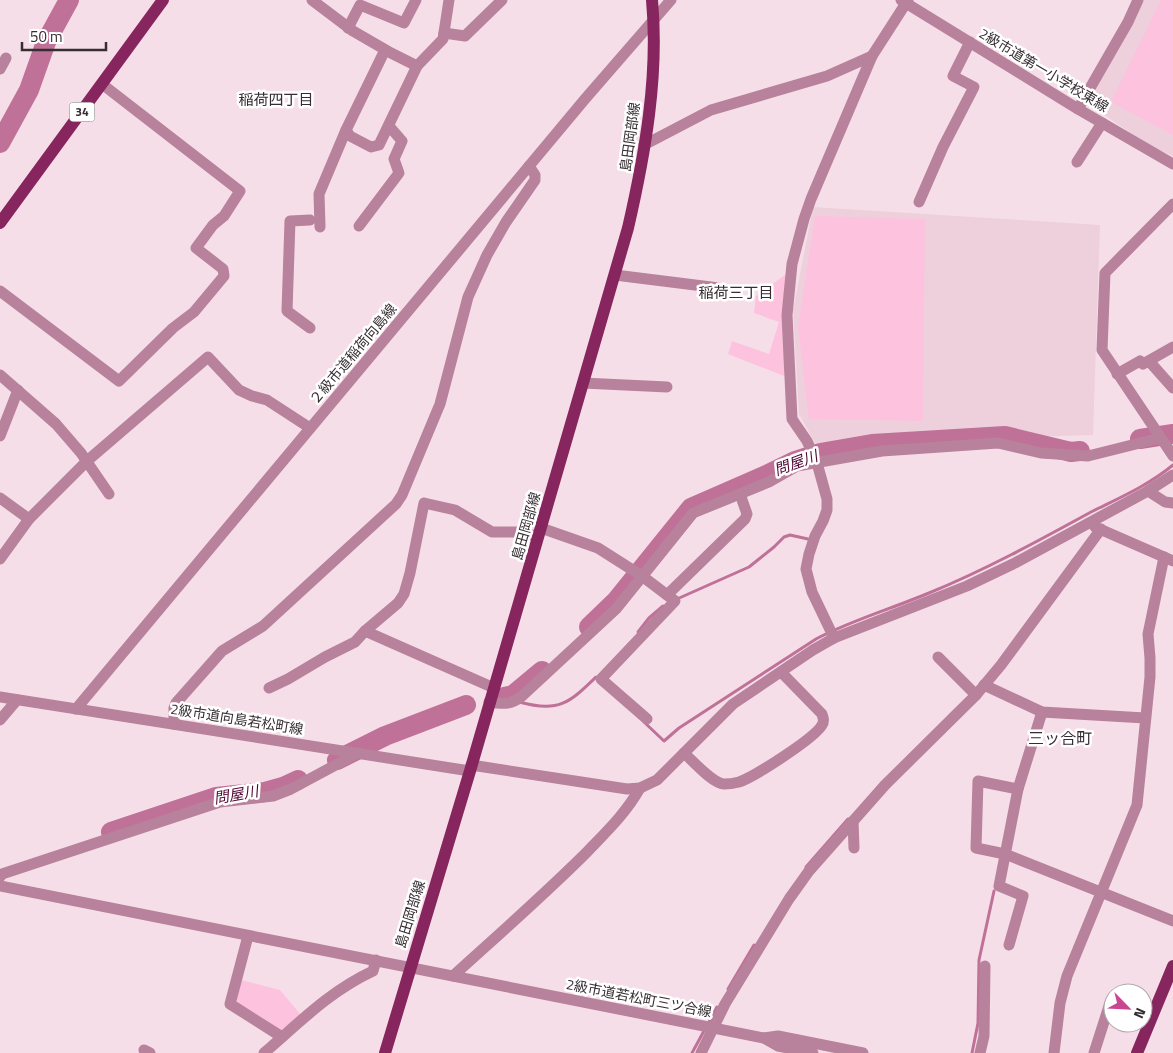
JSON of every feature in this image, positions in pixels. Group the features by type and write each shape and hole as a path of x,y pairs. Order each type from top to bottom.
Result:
{"main road":[{"name":"34","path":"0,223 163,0"},
{"name":"島田岡部線","path":"385,1053 615,275 637,189 653,80 654,20 652,0"},
{"path":"1153,1004 1173,966"},
{"path":"1137,1053 1143,1033"}],"street":[{"path":"312,0 348,28 417,66"},
{"path":"348,28 360,4 404,23 416,0"},
{"path":"346,130 350,136 371,147 379,145 417,66 443,39 448,0"},
{"path":"444,33 465,36 502,0"},
{"name":"２級市道稲荷向島線","path":"76,709 671,0"},
{"path":"1078,109 1128,22 1138,0"},
{"path":"834,638 812,592 806,569 815,536 827,510 827,499 817,463 807,442 792,419 787,315 792,264 811,199 872,56 905,1"},
{"name":"2級市道第一小学校東線","path":"905,1 1078,109 1173,164"},
{"path":"919,202 943,147 974,87 953,76 970,42"},
{"path":"320,227 319,194 346,130 385,50"},
{"path":"644,145 711,110 828,76 872,56"},
{"path":"0,69 6,58"},
{"path":"0,291 118,382 173,328 194,312 224,276 222,269 196,248 213,225 224,216 240,191 102,84"},
{"path":"1077,162 1102,123"},
{"path":"358,226 399,173 394,159 402,141 389,126"},
{"path":"174,724 174,708 176,703 222,651 263,626 396,504 402,495 440,404 468,297 487,255 506,222 535,180 536,175 530,166"},
{"path":"1173,204 1105,274 1102,350 1173,456"},
{"path":"310,220 290,221 287,311 310,328"},
{"path":"615,275 719,288"},
{"path":"1117,374 1140,361 1142,364 1149,361 1173,347"},
{"path":"0,559 29,519 87,461 208,357 239,390 268,400 310,428"},
{"path":"1149,361 1173,388"},
{"path":"0,375 56,424 87,461 109,494"},
{"path":"583,383 667,388"},
{"path":"0,436 18,390"},
{"path":"489,702 513,703 521,697 616,608 694,512 769,482 797,466 882,451 998,443 1041,453 1088,456 1160,438"},
{"path":"452,976 571,868 620,818 640,788 657,780 733,704 834,638 967,586 1013,564 1148,492 1173,475"},
{"path":"1148,492 1165,502 1173,503"},
{"path":"667,595 745,519 747,514 740,494"},
{"path":"0,498 29,519"},
{"path":"269,688 355,642 398,603 404,594 410,573 424,503 456,510 492,532 539,532 598,548 642,576 675,601 601,679 647,719"},
{"path":"1054,1053 1060,1003 1067,976 1137,805 1150,677 1148,634 1169,559 1089,524"},
{"path":"700,1053 725,1004 789,899 809,871 885,786 976,695 1001,665 1101,529"},
{"path":"365,631 494,688"},
{"path":"938,657 976,695"},
{"path":"684,753 716,781 724,784 739,782 797,747 822,726 824,720 822,714 781,672"},
{"path":"984,685 1042,712 1145,718"},
{"name":"2級市道向島若松町線","path":"0,697 343,751 627,789 640,788"},
{"path":"0,720 17,700"},
{"path":"1009,945 1023,896 999,886 1018,789 1042,712"},
{"path":"0,877 2,874 220,802 274,796 291,789 358,753"},
{"path":"1018,789 978,781 976,848 1005,854 1173,921"},
{"path":"853,821 854,848"},
{"name":"2級市道若松町三ツ合線","path":"0,886 764,1038 778,1036 863,1053"},
{"path":"248,936 230,1004 282,1037"},
{"path":"264,1053 329,996 350,982 373,971 376,960"},
{"path":"980,1053 984,1036 985,966"},
{"path":"1094,1053 1103,1025"},
{"path":"764,1038 778,1046 813,1053"}],"shaded area":[{"path":"1144,0 1173,0 1173,156 1148,145 1087,103"},
{"path":"1161,0 1173,0 1173,135 1111,102"},
{"path":"813,207 1100,225 1093,435 815,443 799,414 793,310"},
{"path":"815,216 925,219 923,421 809,419 798,327"},
{"path":"785,275 788,276 786,372 784,376 728,354 732,341 769,354 779,322 754,313 756,296"},
{"path":"241,980 280,990 301,1015 280,1031 239,1006 235,997"}],"waterway":[{"path":"0,143 29,90 46,42 69,0"},
{"name":"問屋川","path":"1140,439 1173,434"},
{"name":"問屋川","path":"589,627 616,601 691,508 795,461 820,453 872,444 1005,436 1071,452 1080,451"},
{"path":"644,722 664,741 679,728 816,639 858,620 929,593 991,565 1134,491 1173,465"},
{"path":"677,599 749,567 784,537 790,535 808,539"},
{"path":"638,632 649,618 663,606"},
{"name":"問屋川","path":"504,697 513,695 542,671"},
{"path":"519,702 554,706 570,699 597,678"},
{"name":"問屋川","path":"337,760 385,736 466,705"},
{"name":"問屋川","path":"111,832 216,797 265,792 298,780"},
{"path":"806,867 848,819"},
{"path":"972,1053 978,1023 979,960 994,891"},
{"path":"728,989 754,945"},
{"path":"708,1024 717,1007"},
{"path":"692,1053 705,1029"}],"district":[{"name":"稲荷四丁目","path":"276,100"},
{"name":"稲荷三丁目","path":"736,293"},
{"name":"三ッ合町","path":"1060,738"}]}
